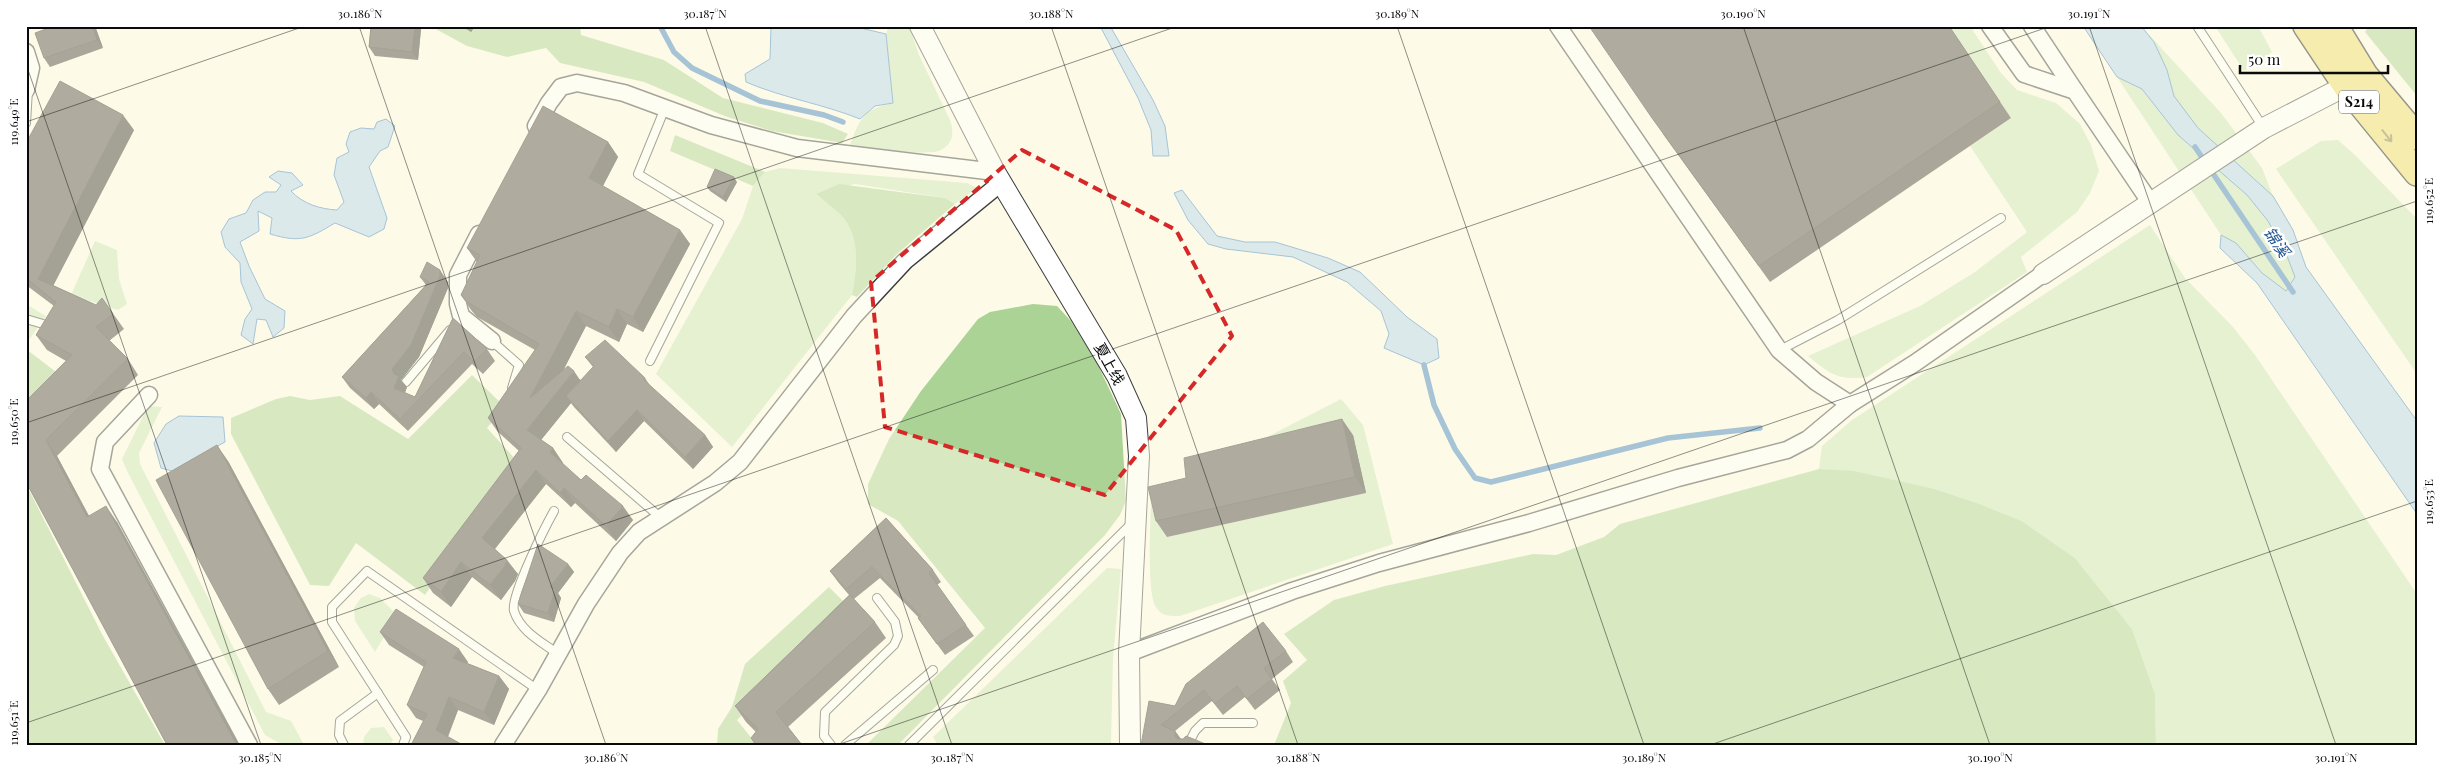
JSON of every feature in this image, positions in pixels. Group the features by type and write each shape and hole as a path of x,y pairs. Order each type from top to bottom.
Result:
{"main road":[{"name":"S214","path":"2306,26 2356,81 2417,137"},
{"name":"S214","path":"2335,26 2356,81 2417,173"}],"street":[{"name":"夏上线","path":"920,26 999,177 1117,376 1136,418 1140,456 1129,653 1130,745"},
{"path":"1558,26 1779,350 1816,382 1850,404"},
{"path":"1990,26 2024,74 2075,90"},
{"path":"2032,26 2075,90 2158,197"},
{"path":"26,52 31,68 27,89"},
{"path":"1129,653 1292,591 1379,563 1529,523 1678,478 1787,450 1808,439 1850,404 1915,363 2043,274 2256,133 2356,81"},
{"path":"531,136 549,103 561,87 578,83 624,93 711,125 797,148 999,177"},
{"path":"503,745 538,690 586,604 620,553 638,532 715,483 740,462 854,316 905,262 999,177"},
{"path":"485,223 458,276 458,304 461,316 492,341"},
{"path":"149,394 105,442 100,469 249,745"}],"lane":[{"path":"2197,26 2256,133"},
{"path":"26,122 27,89"},
{"path":"650,361 719,223 638,174 665,108"},
{"path":"1779,350 1838,320 2001,218"},
{"path":"406,382 461,316"},
{"path":"26,319 44,324"},
{"path":"492,341 520,365 510,396"},
{"path":"567,437 660,517"},
{"path":"554,511 534,547 523,582 513,602 514,611 522,626 558,654"},
{"path":"909,745 1136,519"},
{"path":"403,745 406,737 332,622 332,607 367,571 538,690"},
{"path":"831,745 824,736 824,712 894,645 898,636 894,622 877,598"},
{"path":"845,745 933,670"},
{"path":"344,745 339,735 340,721 378,693"},
{"path":"1188,745 1195,731 1203,723 1253,723"}],"highlighted area":[{"path":"1022,150 1176,230 1232,336 1105,495 885,427 871,282"}],"green space":[{"path":"430,26 580,26 581,35 664,60 723,98 823,123 848,134 842,143 772,131 727,117 644,82 560,63 546,48 507,57 467,46"},
{"path":"889,26 909,26 919,55 950,120 952,129 951,141 941,150 934,152 911,152 850,145 864,116 875,108 893,103 886,34"},
{"path":"1949,26 1970,26 2001,73 2017,90 2056,103 2080,124 2091,145 2099,171 2090,193 2077,212 2021,257 2027,272 1867,377 1841,377 1829,372 1808,356 1920,306 1975,272 2027,232 1970,146 2011,118"},
{"path":"2141,26 2221,113 2262,168 2273,196 2198,128 2174,96 2167,70 2154,42"},
{"path":"2215,26 2258,26 2272,52 2244,71"},
{"path":"2369,26 2417,26 2417,96 2365,32"},
{"path":"2117,77 2142,89 2178,135 2247,195 2268,221 2287,256 2295,277 2286,291 2262,273 2236,243 2221,235"},
{"path":"675,135 765,172 753,186 670,151"},
{"path":"2338,140 2417,219 2417,374 2276,169 2321,141"},
{"path":"780,168 967,183 977,188 955,204 945,198 855,184 816,195 840,214 847,222 851,232 856,253 852,295 732,447 656,374 742,219 753,186 765,172"},
{"path":"839,184 945,198 955,204 897,254 857,297 852,295 856,253 851,232 847,222 840,214 816,194"},
{"path":"2150,225 2185,278 2233,327 2255,355 2417,594 2417,745 2156,745 2155,694 2132,629 2075,558 2022,521 1977,503 1935,489 1860,473 1819,469 1822,446 1852,420"},
{"path":"95,241 117,250 119,279 127,304 118,310 71,295"},
{"path":"26,304 46,316 26,344"},
{"path":"1033,304 1057,306 1071,321 1097,363 1121,414 1126,501 1120,515 1105,535 898,745 866,745 985,628 898,521 868,504 868,484 889,439 921,391 978,319 990,312"},
{"path":"26,349 68,381 26,423"},
{"path":"472,375 505,407 487,428 517,461 425,595 356,543 329,586 310,585 231,434 231,418 276,399 290,396 310,400 340,396 408,439"},
{"path":"1341,399 1363,425 1393,544 1180,616 1161,613 1156,607 1151,587 1151,497"},
{"path":"148,406 162,407 139,453 140,464 266,712 291,721 304,745 283,745 265,735 128,473 122,459"},
{"path":"1819,469 1854,471 1935,489 1977,503 2022,521 2075,558 2132,629 2155,694 2156,745 1274,745 1291,703 1283,681 1307,660 1284,634 1334,600 1385,586 1533,554 1556,555 1604,537 1620,524"},
{"path":"26,484 103,636 165,745 26,745"},
{"path":"1107,568 1121,569 1113,659 1111,745 938,745 933,737"},
{"path":"829,587 850,608 737,720 757,745 717,745 718,729 732,707 745,664"},
{"path":"369,594 380,598 397,615 375,652 355,621 354,608 361,598"},
{"path":"384,727 393,740 390,745 363,745 364,737 371,728"}],"water":[{"path":"771,26 852,26 886,34 893,103 875,106 860,119 746,82 745,74 770,59"},
{"path":"1100,26 1110,26 1153,100 1165,126 1169,156 1153,156 1151,130 1138,98"},
{"path":"2083,26 2141,26 2154,42 2167,70 2174,96 2198,128 2273,196 2293,230 2306,267 2417,421 2417,514 2257,283 2220,248 2221,235 2236,243 2262,273 2286,291 2295,277 2287,256 2268,221 2247,195 2178,135 2142,89 2117,77"},
{"path":"386,119 395,126 388,147 380,151 369,167 387,218 384,229 369,237 335,223 318,233 304,238 281,237 270,234 272,218 258,211 259,231 240,242 265,299 285,311 284,328 273,337 266,320 257,319 253,344 241,335 245,319 252,309 241,282 240,263 225,247 221,232 229,219 246,213 253,200 265,192 276,192 281,185 269,177 278,171 292,173 303,185 291,191 296,196 318,207 337,210 344,202 334,175 337,158 349,152 346,144 350,132 361,128 374,129 377,122"},
{"path":"1182,190 1217,236 1245,242 1275,242 1328,258 1360,272 1407,317 1437,339 1439,358 1424,365 1384,348 1389,334 1381,311 1347,282 1293,257 1226,249 1208,244 1188,220 1174,193"},
{"path":"179,416 223,417 225,442 172,471 161,468 154,443 166,424"}],"building":[{"path":"54,26 92,26 97,40 44,58 35,33"},
{"path":"371,26 415,26 412,52 369,47"},
{"path":"1589,26 1949,26 2000,102 1759,266 1652,118"},
{"path":"60,81 123,115 38,279 96,305 102,298 113,314 96,327 128,359 46,440 87,517 106,506 237,745 167,745 26,482 26,401 72,355 36,335 56,302 26,278 26,143"},
{"path":"543,106 608,142 589,178 680,230 633,317 617,309 609,327 576,311 530,398 568,366 574,371 527,430 553,448 550,452 581,480 586,475 623,506 606,526 564,488 560,493 536,470 482,538 507,560 505,566 490,585 461,562 441,592 423,578 521,448 488,418 539,344 467,302 461,295 480,255 467,248"},
{"path":"715,169 734,177 723,197 707,187"},
{"path":"427,262 440,270 440,276 411,345 392,369 394,374 399,376 394,388 415,397 453,318 487,349 474,362 464,352 400,419 371,392 366,398 342,377 429,282 420,277"},
{"path":"605,340 645,378 644,380 705,435 685,457 637,410 608,441 566,396 594,366 585,357"},
{"path":"1342,419 1355,477 1156,521 1148,487 1186,478 1184,458"},
{"path":"217,445 328,651 268,689 156,480"},
{"path":"886,518 933,570 929,573 966,625 937,644 918,618 921,616 872,567 846,589 830,571"},
{"path":"538,544 568,564 550,587 555,590 548,613 518,604"},
{"path":"850,595 875,622 776,712 802,745 757,745 751,738 758,729 735,706"},
{"path":"396,609 459,649 453,658 499,676 484,712 449,697 436,730 460,745 411,745 427,714 407,705 426,662 380,632"},
{"path":"1263,622 1286,651 1264,668 1272,679 1247,699 1237,686 1215,704 1204,690 1161,725 1175,731 1175,737 1178,739 1183,739 1186,736 1208,745 1141,745 1149,701 1175,706 1186,684"}],"waterway":[{"path":"660,26 674,52 692,68 760,101 824,115 843,122"},
{"name":"锦溪","path":"2195,147 2293,292"},
{"path":"1424,365 1434,405 1455,449 1475,478 1491,482 1668,438 1760,428"}]}
